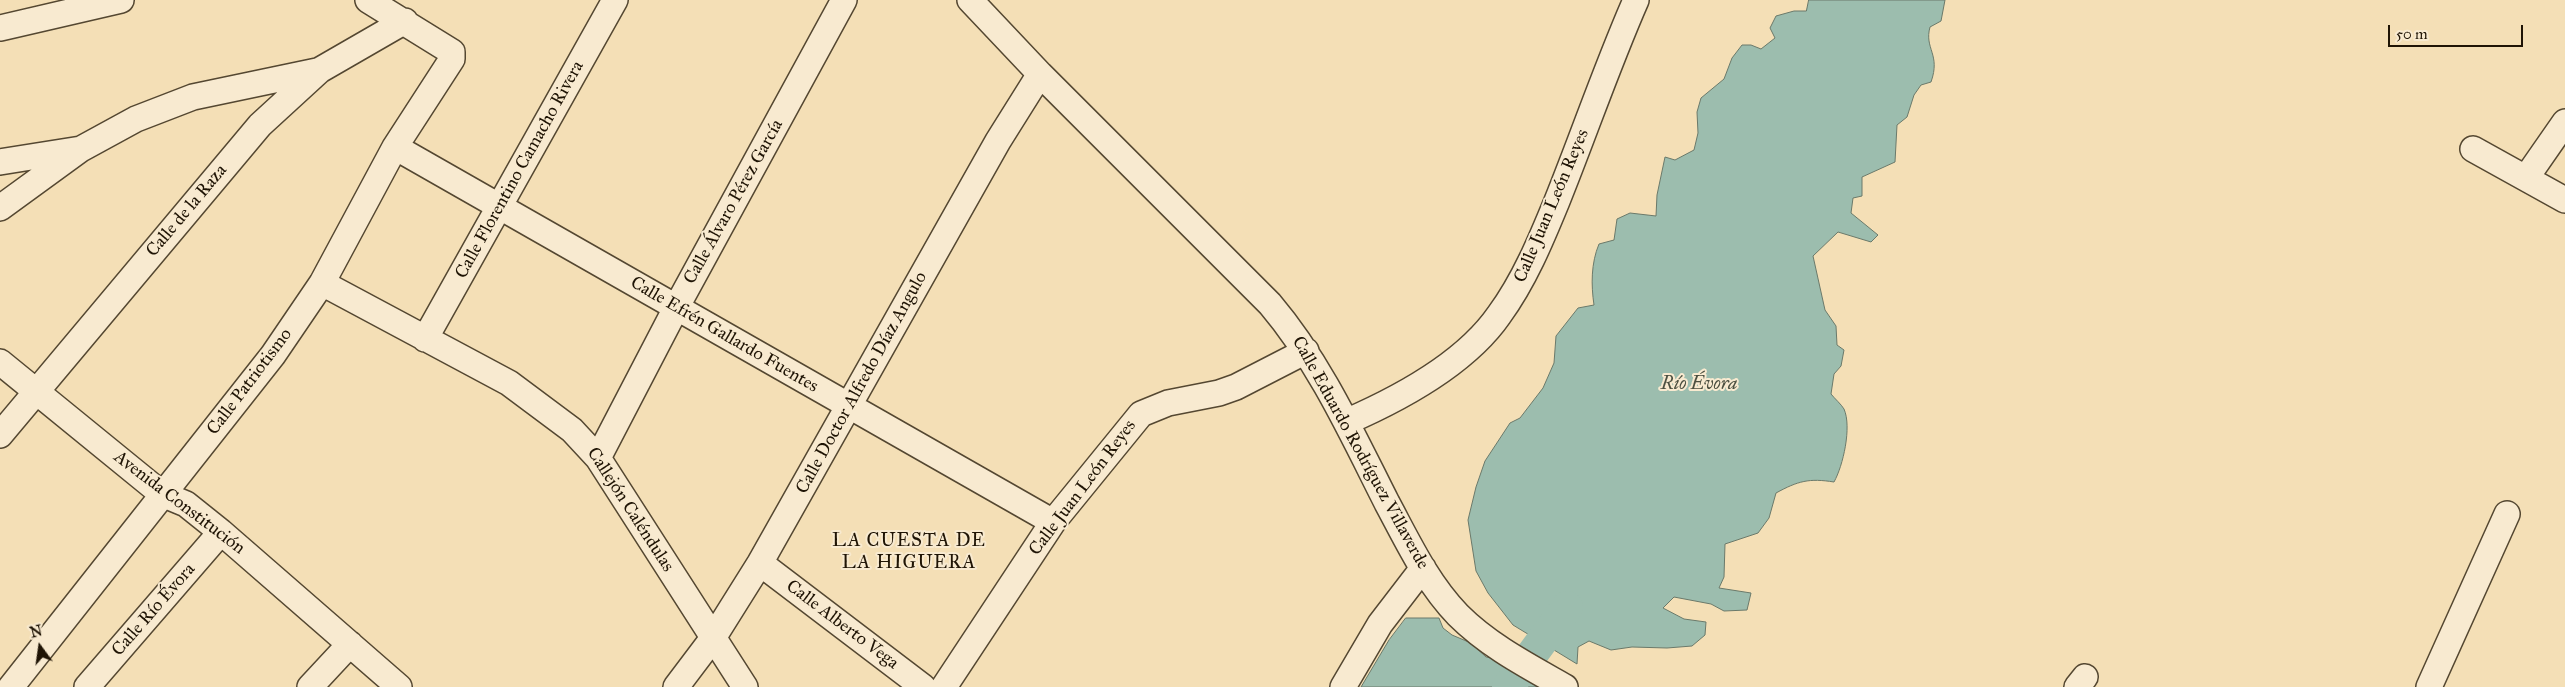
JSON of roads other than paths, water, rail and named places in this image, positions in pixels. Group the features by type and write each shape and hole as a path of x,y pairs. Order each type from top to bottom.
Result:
{"street":[{"path":"0,28 121,0"},
{"path":"368,0 405,22"},
{"name":"Calle Florentino Camacho Rivera","path":"426,339 615,0"},
{"name":"Calle Álvaro Pérez García","path":"598,458 676,308 844,0"},
{"name":"Calle Eduardo Rodríguez Villaverde","path":"970,0 1040,74 1270,304 1306,351 1346,422 1423,568 1458,615 1486,640 1565,687"},
{"name":"Calle Juan León Reyes","path":"1346,422 1389,404 1439,370 1471,346 1499,317 1514,292 1543,234 1636,1"},
{"name":"Calle Patriotismo","path":"11,687 273,355 322,283 394,147 452,59 452,54 405,22"},
{"name":"Calle de la Raza","path":"0,435 260,125 320,70 405,22"},
{"path":"0,208 81,149 136,119 193,97 320,70"},
{"name":"Calle Doctor Alfredo Díaz Angulo","path":"676,687 713,638 760,563 850,407 993,150 1040,74"},
{"path":"2526,178 2565,122"},
{"name":"Calle Efrén Gallardo Fuentes","path":"394,147 1053,522"},
{"path":"0,162 81,149"},
{"path":"2474,149 2565,200"},
{"name":"Callejón Caléndulas","path":"322,283 525,394 572,430 598,458 745,687"},
{"name":"Calle Juan León Reyes","path":"956,683 1053,522 1140,414 1168,403 1219,393 1236,387 1306,351"},
{"name":"Avenida Constitución","path":"0,362 162,494 186,504 221,532 399,687"},
{"path":"2429,687 2507,514"},
{"name":"Calle Río Évora","path":"87,687 221,532"},
{"name":"Calle Alberto Vega","path":"760,563 923,687"},
{"path":"1343,687 1380,624 1423,568"},
{"path":"310,687 350,644"}],"water":[{"name":"Río Évora","path":"1809,0 1945,0 1941,21 1930,27 1929,41 1934,65 1931,82 1921,85 1914,95 1907,117 1897,125 1895,162 1862,177 1862,196 1853,198 1851,213 1878,235 1871,242 1838,232 1813,256 1825,310 1836,326 1837,345 1844,350 1841,366 1834,374 1831,394 1844,409 1847,426 1845,446 1837,475 1834,482 1817,480 1804,482 1776,493 1769,518 1758,533 1725,544 1724,577 1719,588 1751,593 1747,610 1724,611 1711,604 1674,597 1663,608 1684,619 1706,622 1705,635 1692,646 1667,648 1632,647 1611,650 1589,641 1578,647 1577,664 1513,625 1488,593 1476,571 1468,520 1485,461 1510,423 1520,418 1543,388 1554,363 1556,336 1578,308 1594,305 1592,274 1599,244 1614,240 1617,219 1630,213 1656,216 1657,195 1665,157 1675,160 1694,150 1698,133 1697,112 1701,98 1724,79 1732,58 1742,45 1751,45 1761,49 1775,38 1770,28 1776,16 1794,11 1806,11"},
{"path":"1406,618 1439,618 1443,628 1452,635 1471,643 1486,657 1499,659 1539,687 1361,687 1389,640"}],"waterway":[{"name":"Río Évora","path":"1508,687 1567,607"}],"district":[{"name":"LA CUESTA DE LA HIGUERA","path":"909,552"}]}
